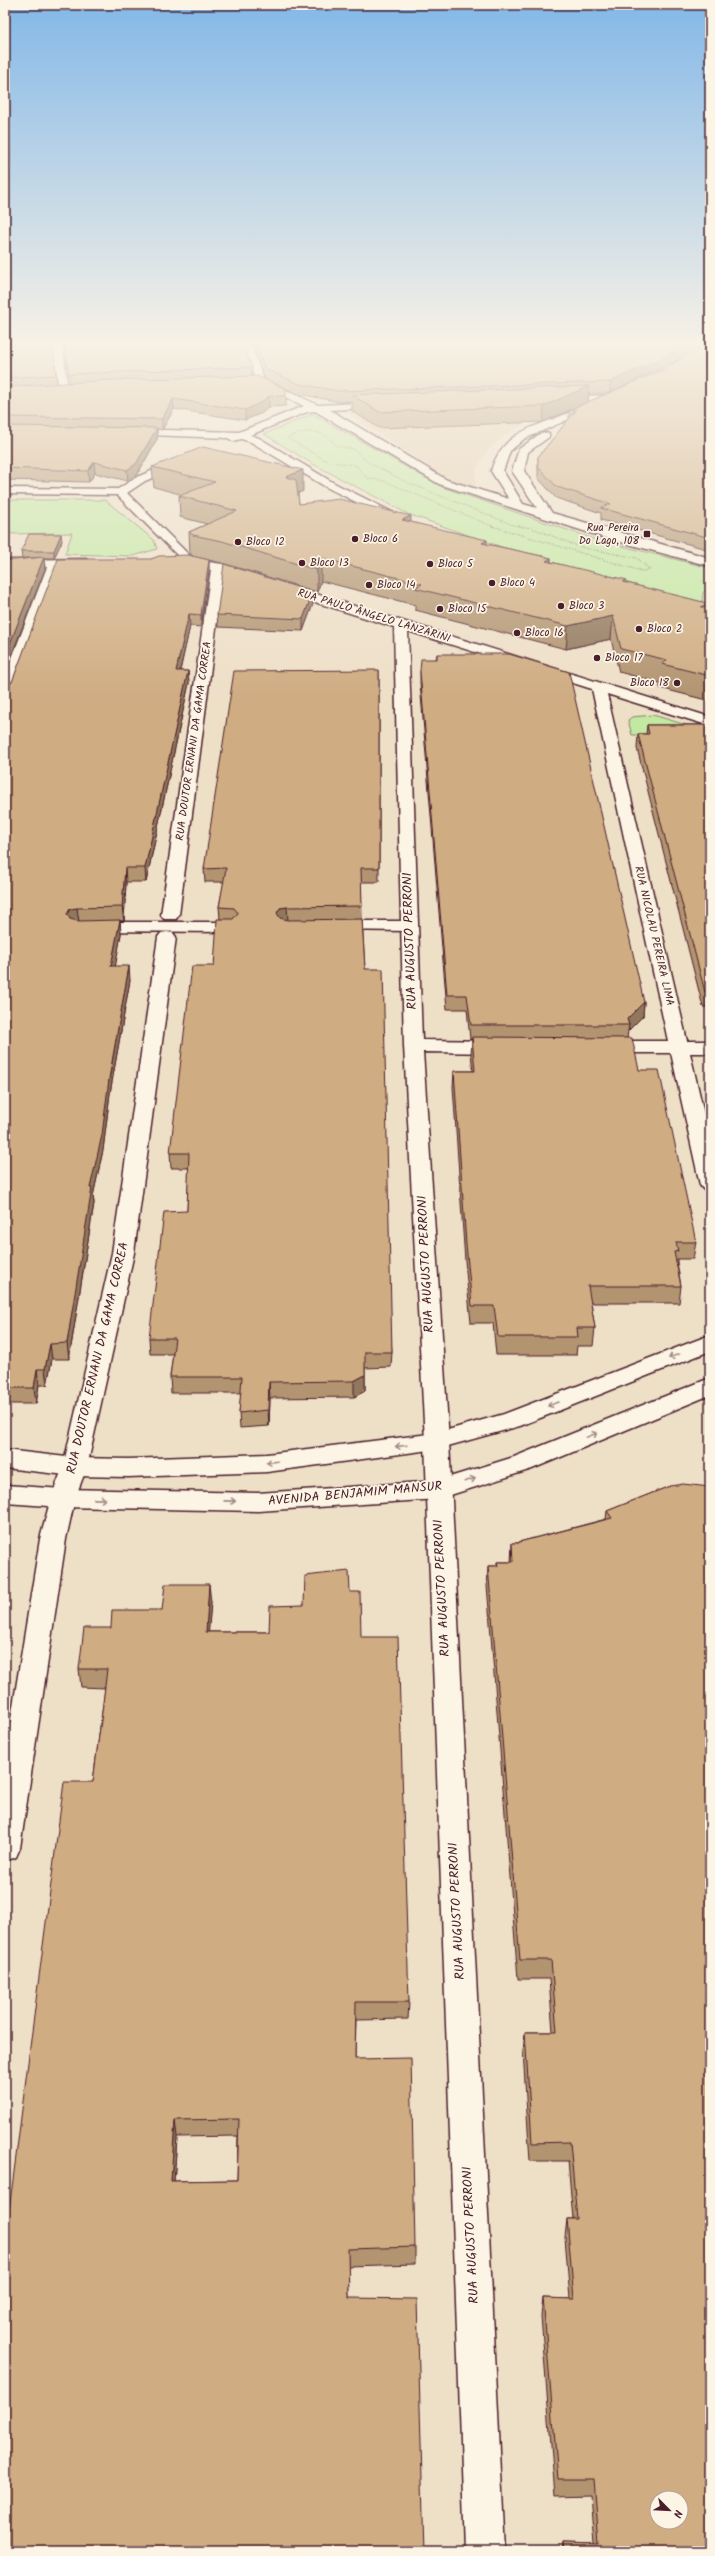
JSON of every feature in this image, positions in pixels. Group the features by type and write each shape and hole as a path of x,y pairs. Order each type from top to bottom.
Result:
{"street":[{"path":"5,491 120,492 141,480 185,459"},
{"path":"287,459 330,485 409,523"},
{"path":"402,459 443,482 606,534 710,562"},
{"path":"501,459 497,472 518,505"},
{"path":"520,459 518,471 524,483 547,514"},
{"path":"120,492 189,561"},
{"name":"RUA PAULO ÂNGELO LANZARINI","path":"164,562 189,561 218,568 401,624 710,722"},
{"path":"5,564 101,563"},
{"path":"5,694 54,564"},
{"name":"RUA DOUTOR ERNANI DA GAMA CORREA","path":"5,1848 54,1539 63,1498 75,1467 123,1253 218,568"},
{"name":"RUA AUGUSTO PERRONI","path":"401,624 413,1046 436,1441 485,2551"},
{"name":"RUA NICOLAU PEREIRA LIMA","path":"598,686 710,1185"},
{"path":"79,928 168,926 228,927"},
{"path":"318,926 409,926"},
{"path":"413,1046 523,1047"},
{"path":"585,1047 710,1047"},
{"path":"5,1459 75,1467 128,1468 267,1463 436,1441 512,1420 710,1342"},
{"name":"AVENIDA BENJAMIM MANSUR","path":"5,1494 63,1498 258,1502 438,1490 523,1463 710,1386"}],"shaded area":[{"path":"417,459 482,459 475,474 476,486 469,488 456,485"}],"green space":[{"path":"305,459 393,459 442,487 594,539 710,568 710,585 703,593 702,604 516,552 408,514"},
{"path":"5,500 105,500 154,540 157,549 133,556 65,554 72,533 5,534"},
{"path":"653,715 710,732 710,735 632,735 628,720 632,717"}],"building":[{"path":"5,459 139,459 136,464 127,470 94,462 88,471 5,468"},
{"path":"172,459 256,459 303,470 286,477 296,480 299,504 339,499 411,516 402,520 487,540 482,543 551,558 546,561 627,580 623,582 707,603 701,607 710,609 710,676 662,664 667,660 621,649 613,616 568,626 415,588 422,584 321,558 317,570 222,541 193,535 189,532 237,511 179,496 215,482 152,467"},
{"path":"538,459 710,459 710,538 601,508 611,504 557,487 538,467"},
{"path":"29,534 61,534 54,551 21,551"},
{"path":"188,555 209,560 201,615 189,614 176,671 188,671 145,868 125,868 122,907 77,908 70,909 67,914 70,919 77,921 120,920 111,966 129,966 109,1079 102,1135 90,1188 92,1188 67,1343 50,1344 45,1369 37,1369 34,1388 5,1388 5,686 12,682 58,559 151,559 159,556"},
{"path":"44,557 5,656 5,560"},
{"path":"224,564 313,592 303,619 217,615"},
{"path":"437,654 509,654 569,672 644,1002 627,1019 629,1025 471,1025 467,995 447,995 420,671 421,659 437,659"},
{"path":"379,670 379,868 361,868 362,906 287,907 280,908 277,913 280,918 288,920 362,919 365,969 383,969 392,1352 365,1352 365,1375 354,1381 269,1382 268,1410 239,1413 242,1377 170,1377 175,1338 149,1338 164,1212 187,1211 189,1153 170,1153 192,966 214,966 217,919 233,919 238,913 234,908 219,907 226,868 204,869 234,671"},
{"path":"647,725 710,725 710,992 705,992 638,734 649,734"},
{"path":"472,1037 632,1038 639,1070 659,1070 696,1242 676,1242 678,1251 674,1252 681,1286 588,1286 595,1328 577,1328 578,1337 498,1337 494,1306 472,1306 466,1244 454,1071 475,1071"},
{"path":"683,1484 710,1487 710,2551 564,2551 563,2543 599,2544 594,2479 558,2479 543,2298 574,2299 567,2219 577,2219 570,2142 532,2143 525,2032 557,2032 551,1960 520,1960 488,1566 498,1566 497,1562 513,1562 512,1543 519,1543 612,1518 607,1511 670,1486"},
{"path":"349,1571 350,1592 360,1592 361,1637 398,1637 409,2002 356,2002 355,2059 411,2058 415,2247 348,2249 349,2298 417,2299 424,2551 5,2551 5,2242 64,1782 93,1782 107,1669 79,1669 84,1628 111,1628 112,1610 162,1610 165,1584 209,1584 206,1632 269,1632 270,1606 304,1605 305,1576","holes":["239,2119 237,2180 171,2181 175,2120"]}],"place":[{"name":"Rua Pereira Do Lago, 108","path":"647,534"},
{"name":"Bloco 6","path":"355,539"},
{"name":"Bloco 12","path":"238,542"},
{"name":"Bloco 13","path":"302,563"},
{"name":"Bloco 5","path":"430,564"},
{"name":"Bloco 4","path":"492,583"},
{"name":"Bloco 14","path":"369,585"},
{"name":"Bloco 3","path":"561,606"},
{"name":"Bloco 15","path":"440,609"},
{"name":"Bloco 2","path":"639,629"},
{"name":"Bloco 16","path":"517,633"},
{"name":"Bloco 17","path":"597,658"},
{"name":"Bloco 18","path":"677,683"}]}
